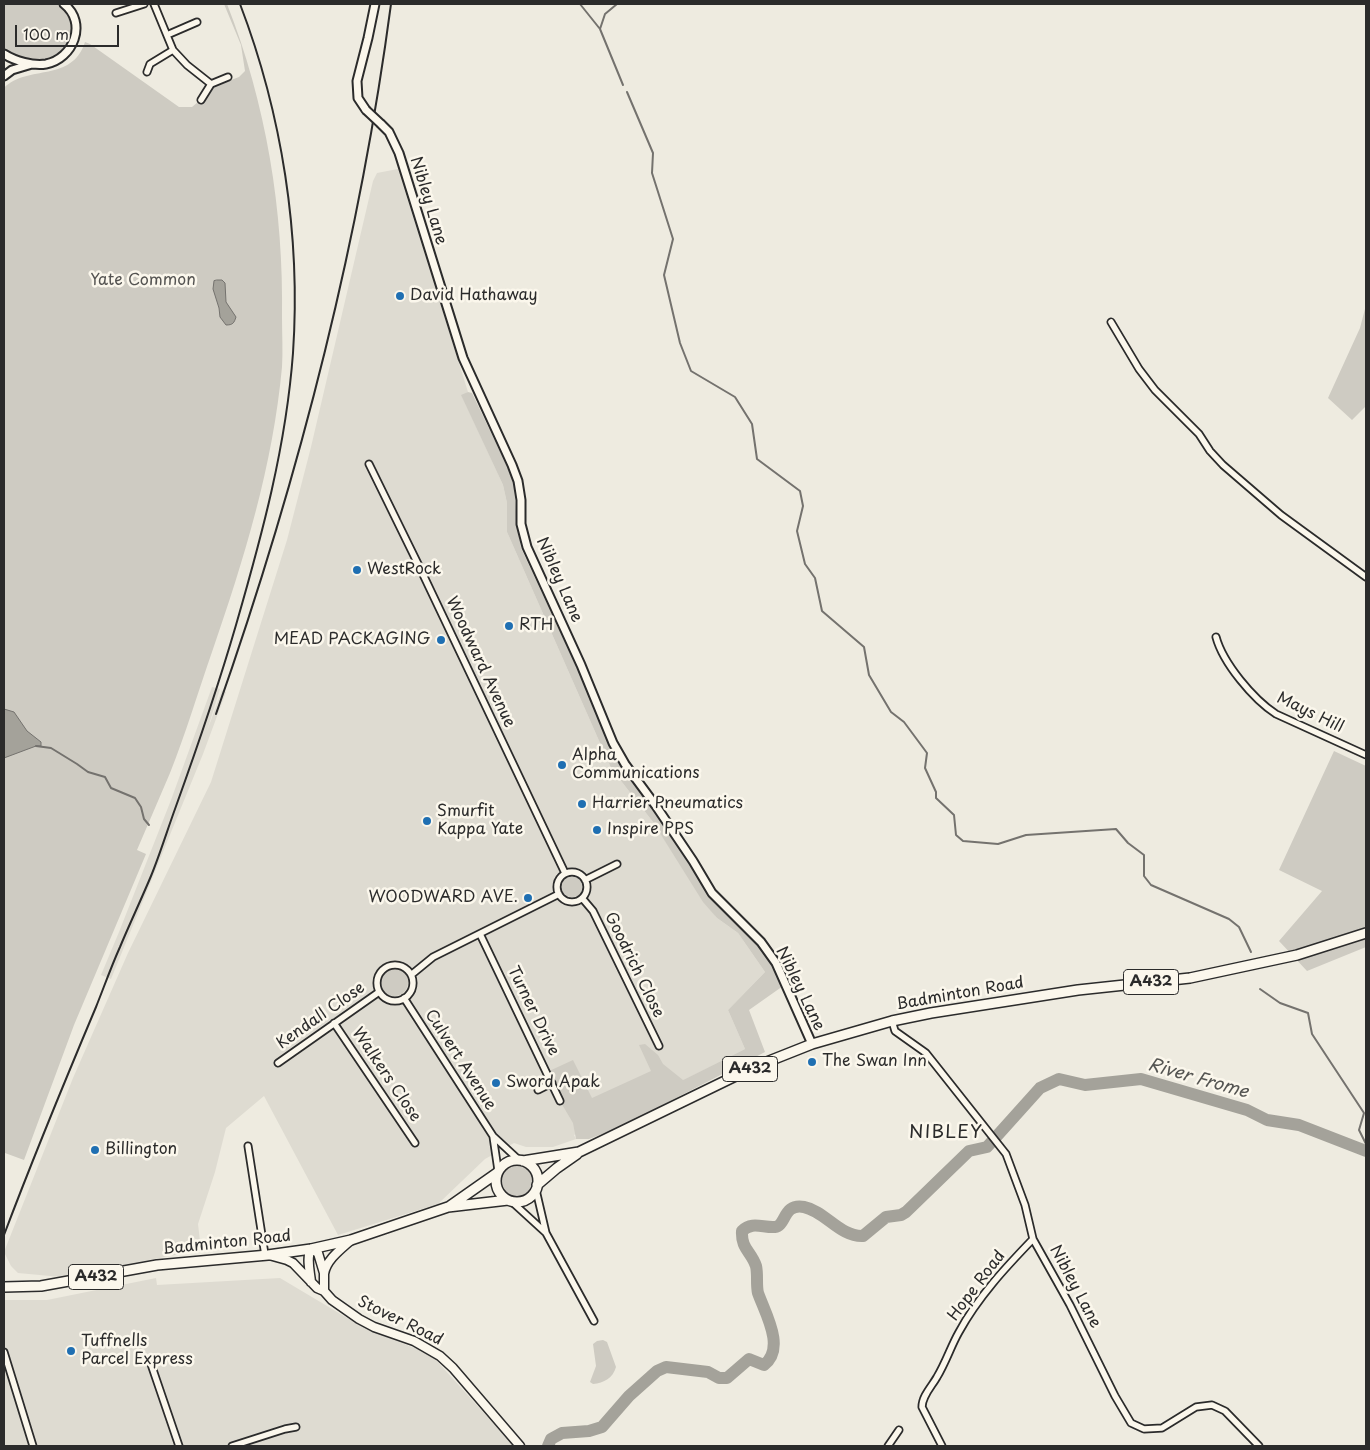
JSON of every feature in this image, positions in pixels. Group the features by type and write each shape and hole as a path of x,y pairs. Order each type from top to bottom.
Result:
{"main road":[{"name":"Badminton Road","path":"537,1188 557,1168 579,1152 624,1132 738,1074 812,1044 892,1021 931,1013 1078,990 1190,978 1297,955 1366,933"},
{"name":"Badminton Road","path":"522,1161 579,1152"},
{"path":"522,1161 535,1170 537,1188 533,1195 523,1201 509,1201 501,1195 496,1187 498,1172 506,1163 522,1161"},
{"name":"Badminton Road","path":"448,1208 498,1172"},
{"name":"Badminton Road","path":"4,1287 57,1284 158,1264 266,1255 312,1249 351,1240 448,1208 509,1201"},
{"path":"324,1273 334,1255 351,1240"},
{"path":"311,1282 308,1254 312,1249 318,1252 324,1273 324,1290"},
{"name":"Stover Road","path":"266,1255 294,1263 317,1288 324,1290 332,1300 359,1319 381,1330 414,1341 440,1356 453,1368 520,1446"}],"street":[{"path":"116,13 144,4"},
{"path":"154,4 173,50 187,65 211,84"},
{"name":"Nibley Lane","path":"375,4 357,81 358,98 366,110 389,132 399,153 463,358 518,481 521,500 521,524 527,547 613,742 625,764 693,861 712,894 761,942 776,963 812,1044"},
{"path":"4,76 12,70 32,64 46,64 66,55 73,45 76,34 76,24 67,5"},
{"path":"167,35 197,22"},
{"path":"147,72 150,64 173,50"},
{"path":"4,54 32,64"},
{"path":"201,100 211,84 228,77"},
{"path":"1111,322 1139,369 1155,390 1199,434 1210,451 1223,465 1281,515 1366,577"},
{"name":"Woodward Avenue","path":"369,464 565,873"},
{"name":"Mays Hill","path":"1216,637 1219,648 1263,705 1276,714 1366,755"},
{"path":"585,880 617,864"},
{"path":"574,872 585,880 586,891 582,898 572,902 562,898 559,894 557,885 561,876 565,873 574,872"},
{"path":"411,975 433,957 559,894"},
{"name":"Goodrich Close","path":"582,898 593,912 659,1046"},
{"name":"Turner Drive","path":"480,934 560,1101"},
{"path":"394,965 404,968 411,975 413,983 411,990 404,998 393,1001 385,998 379,992 377,982 379,974 385,968 394,965"},
{"name":"Kendall Close","path":"278,1063 379,992"},
{"name":"Culvert Avenue","path":"404,998 493,1136 522,1161"},
{"name":"Nibley Lane","path":"892,1021 895,1031 926,1053 1006,1154 1022,1198 1033,1239 1070,1305 1115,1396 1132,1423 1144,1429 1162,1428 1196,1407 1212,1405 1225,1411 1259,1446"},
{"name":"Walkers Close","path":"334,1023 415,1143"},
{"path":"538,1090 552,1083"},
{"name":"Culvert Avenue","path":"493,1136 498,1172"},
{"path":"248,1146 266,1255"},
{"path":"537,1188 546,1233 594,1321"},
{"path":"509,1201 546,1233"},
{"name":"Hope Road","path":"942,1446 922,1407 922,1401 938,1376 960,1331 980,1300 1033,1239"},
{"path":"4,1352 33,1446"},
{"path":"151,1364 179,1446"},
{"path":"232,1446 296,1427"},
{"path":"888,1446 899,1430"}],"shaded area":[{"path":"398,169 468,392 462,396 503,485 507,503 507,532 611,768 653,822 717,918 738,933 765,972 728,1010 745,1049 574,1135 576,1139 553,1147 526,1147 514,1143 485,1159 438,1204 338,1235 264,1096 226,1128 215,1172 198,1224 201,1250 61,1277 18,1273 11,1266 4,1252 73,1078 128,953 211,782 287,540 311,447 373,181 377,173"},
{"path":"222,280 225,283 226,302 236,317 230,325 226,325 220,317 213,289 214,281"},
{"path":"212,687 220,689 207,731 222,690 226,692 203,754 111,979 101,975 171,800"},
{"path":"4,709 14,712 27,731 41,742 41,746 36,746 4,758"},
{"path":"156,1278 157,1285 280,1278 364,1328 417,1349 435,1359 514,1446 4,1446 4,1300 47,1300"}],"green space":[{"path":"4,4 58,4 69,18 71,26 69,42 65,50 45,60 33,60 5,51"},
{"name":"Yate Common","path":"224,4 227,4 241,42 252,80 270,158 276,198 282,278 282,367 272,440 256,512 224,617 176,758 137,850 146,854 74,1025 24,1160 4,1154 4,88 25,76 60,68 70,63 79,55 85,42 179,107 192,107 198,102 204,103 213,87 239,77 245,71 241,45"},
{"path":"1366,305 1366,406 1352,420 1328,398 1360,328"},
{"path":"468,392 472,393 507,466 514,485 521,548 577,668 609,745 622,768 660,819 711,899 753,940 778,970 783,986 749,1010 765,1052 620,1127 589,1139 576,1139 573,1123 560,1101 547,1072 573,1060 592,1098 651,1071 639,1045 645,1044 658,1055 663,1064 683,1080 745,1049 728,1010 765,972 738,933 717,918 703,902 653,822 611,768 507,532 507,503 503,485 461,395"},
{"path":"1334,751 1366,766 1366,947 1307,971 1279,941 1322,891 1279,870"},
{"path":"572,875 580,878 583,886 580,894 572,897 564,894 561,886 564,878"},
{"path":"394,968 404,972 408,982 404,992 394,996 384,992 380,982 384,972"},
{"path":"516,1165 522,1166 527,1170 531,1175 531,1187 527,1192 522,1196 516,1197 510,1196 505,1192 501,1187 500,1181 501,1175 505,1170 510,1166"},
{"path":"603,1340 607,1342 616,1367 613,1374 607,1379 593,1384 590,1382 596,1366 593,1344"}],"waterway":[{"path":"580,4 600,29"},
{"path":"617,4 605,14 600,29 623,85"},
{"path":"627,92 653,153 652,173 673,239 664,275 680,343 691,371 735,397 752,424 757,459 800,491 803,506 797,531 805,564 815,578 822,611 864,647 869,675 891,712 904,722 927,753 925,768 936,792 936,798 954,815 956,835 963,841 998,844 1026,835 1116,829 1128,843 1144,855 1144,876 1151,885 1229,919 1239,927 1251,952"},
{"path":"36,746 51,748 88,772 105,777 111,788 135,798 141,807 144,819 149,825"},
{"path":"1260,989 1280,1003 1308,1013 1312,1034 1364,1113 1359,1130 1366,1144 1365,1150"},
{"name":"River Frome","path":"548,1446 551,1439 562,1433 589,1431 602,1427 629,1396 657,1371 666,1367 708,1372 719,1378 727,1378 749,1359 764,1365 770,1358 774,1340 769,1320 758,1293 756,1266 743,1242 742,1231 746,1228 750,1226 779,1226 788,1211 792,1208 804,1207 819,1213 847,1232 863,1236 886,1217 901,1215 906,1212 969,1151 987,1147 1040,1088 1059,1079 1085,1085 1141,1079 1247,1110 1267,1120 1299,1125 1366,1151"}],"railway":[{"path":"4,1235 160,851 229,648 264,524 279,457 290,388 293,353 295,309 291,220 285,176 267,88 240,4"},
{"path":"216,714 273,540 299,452 322,363 362,185 378,95 391,4"}],"place":[{"name":"David Hathaway","path":"400,296"},
{"name":"WestRock","path":"357,570"},
{"name":"RTH","path":"509,626"},
{"name":"MEAD PACKAGING","path":"441,640"},
{"name":"Alpha Communications","path":"562,765"},
{"name":"Harrier Pneumatics","path":"582,804"},
{"name":"Smurfit Kappa Yate","path":"427,821"},
{"name":"Inspire PPS","path":"597,830"},
{"name":"WOODWARD AVE.","path":"528,898"},
{"name":"The Swan Inn","path":"812,1062"},
{"name":"Sword Apak","path":"496,1083"},
{"name":"Billington","path":"95,1150"},
{"name":"Tuffnells Parcel Express","path":"71,1351"}],"district":[{"name":"NIBLEY","path":"946,1133"}]}
